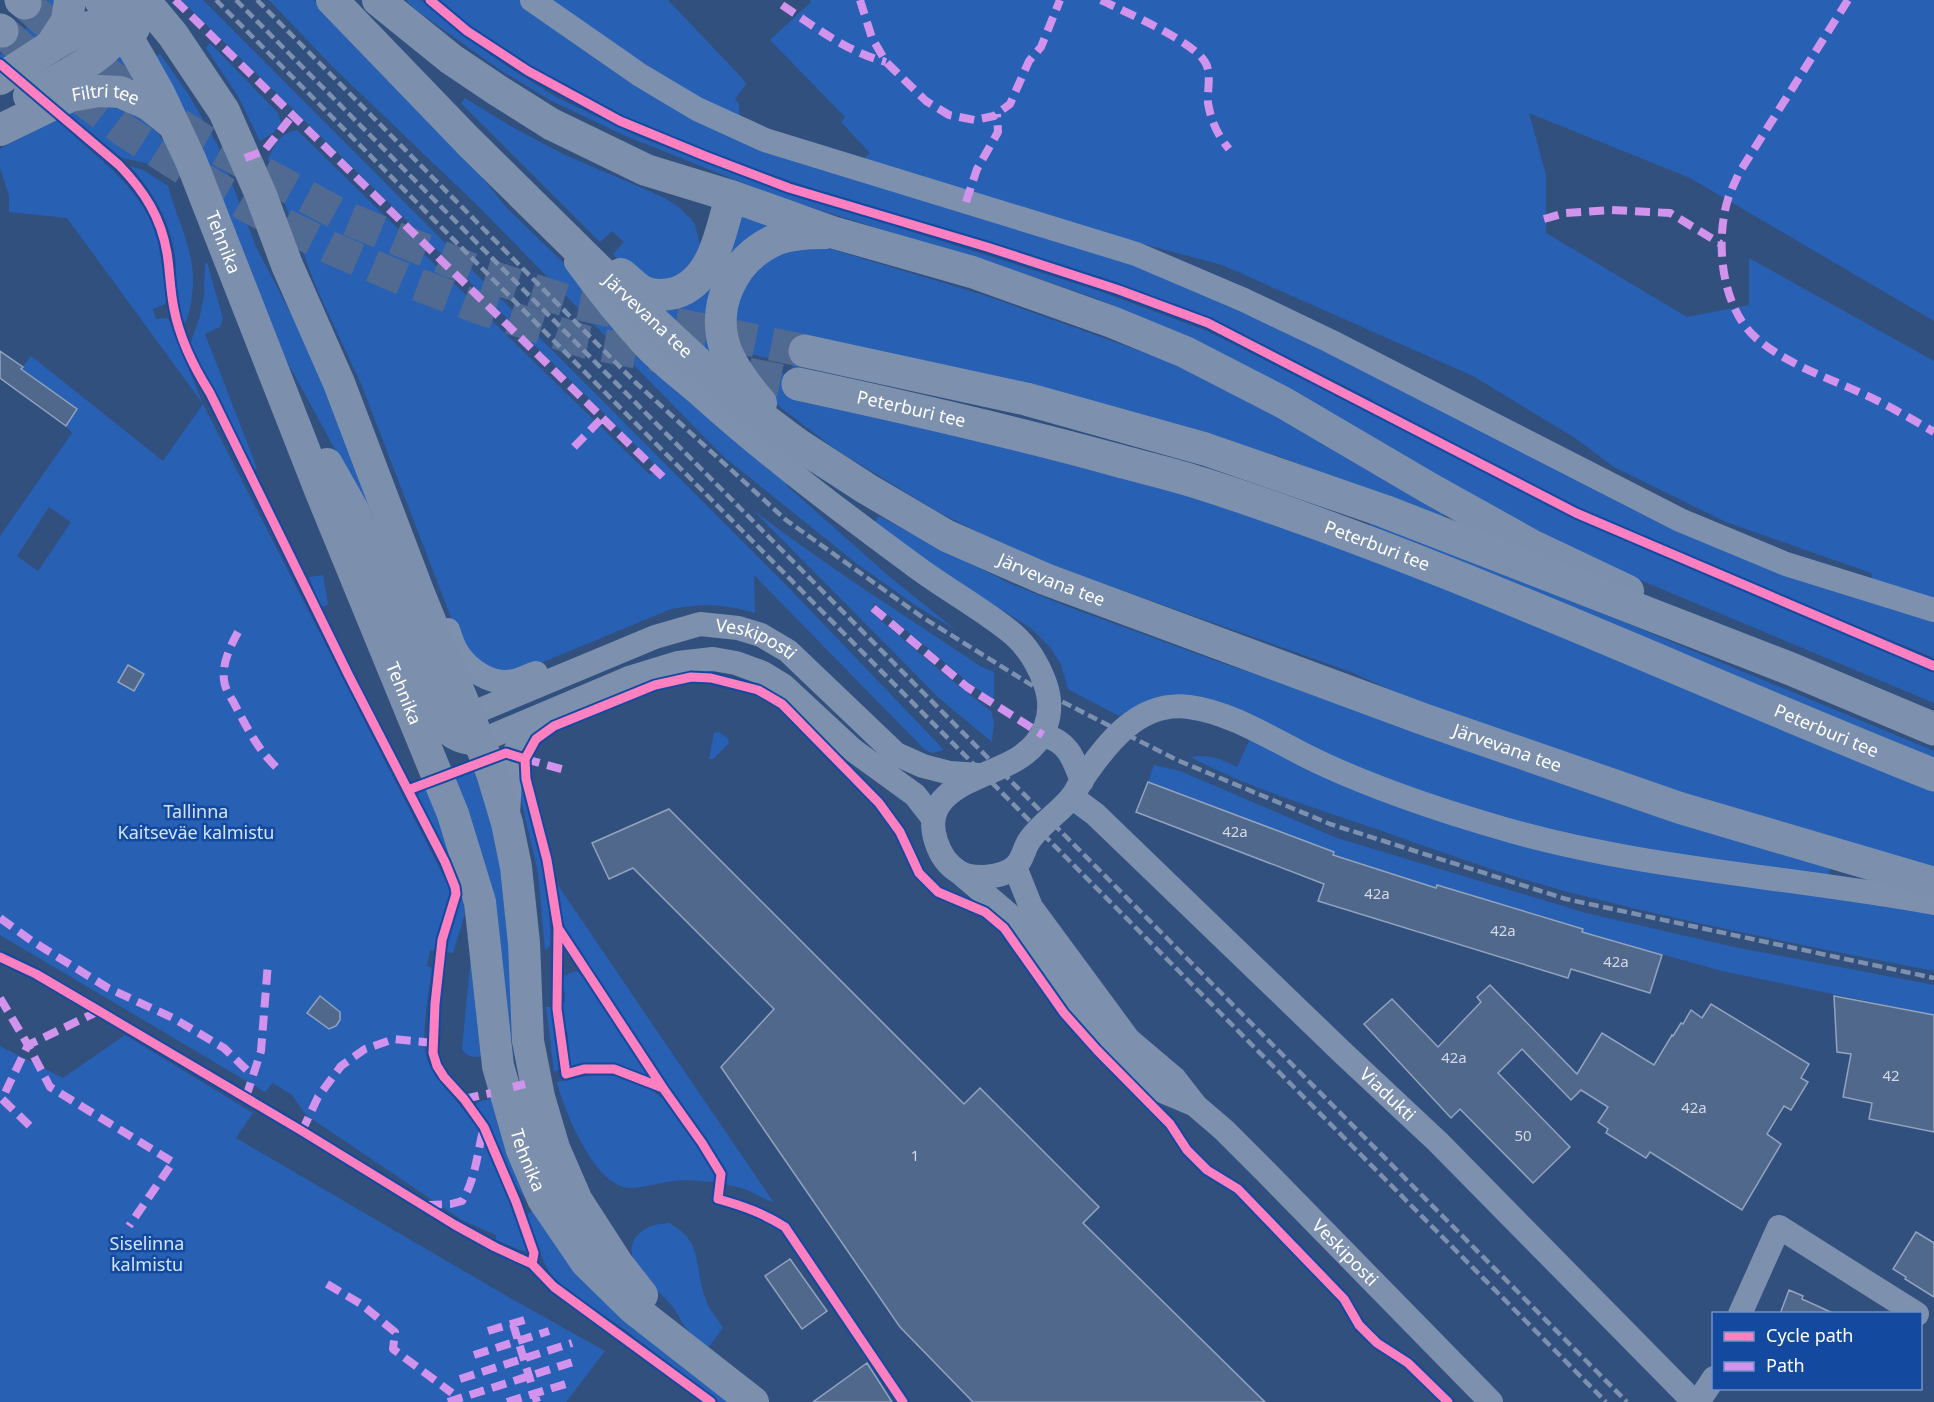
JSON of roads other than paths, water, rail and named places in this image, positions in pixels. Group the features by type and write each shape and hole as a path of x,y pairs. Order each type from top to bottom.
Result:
{"highway":[{"name":"Peterburi tee","path":"805,351 1026,399 1205,449 1384,511 1791,669"},
{"name":"Peterburi tee","path":"798,384 1024,434 1213,488 1378,545 1447,572 1934,775"},
{"path":"1791,669 1934,729"}],"main road":[{"path":"50,47 67,21 70,0"},
{"name":"Tehnika","path":"100,0 122,12 195,170 274,376 453,814 480,902 498,1066 522,1150 543,1199 586,1262 634,1309 753,1402"},
{"name":"Tehnika","path":"144,0 173,35 224,111 261,195 287,265 339,383 418,591 464,728 492,772 507,823 516,867 521,908 528,1041 534,1082 554,1148 577,1201 617,1263 633,1285 703,1362"},
{"name":"Järvevana tee","path":"332,0 468,141 607,279 728,390 800,445 867,489 947,536 1045,579 1423,719 1670,804 1934,883"},
{"path":"378,0 451,59 497,90 551,124 646,170 730,196 835,233 972,272 1112,321 1185,352 1284,403 1533,546 1791,669"},
{"path":"0,79 50,47 122,12"},
{"path":"122,12 195,66"},
{"path":"0,113 91,60 111,42 122,12"},
{"name":"Filtri tee","path":"0,130 70,96 99,91 120,92 148,104 174,124"},
{"path":"646,170 696,206 708,221 711,243 710,259"},
{"path":"538,209 639,289 656,295 686,289 700,277 719,239 730,196"},
{"path":"800,445 747,387 727,352 721,322 723,302 731,278 741,264 756,251 776,240 807,233 835,233"},
{"path":"274,376 353,510 439,716 464,728"},
{"path":"430,759 438,741 464,728"}],"street":[{"path":"532,0 640,75 697,109 765,140 1136,254 1244,300 1319,336 1680,520 1786,564 1934,610"},
{"path":"538,209 594,287 646,348 730,422 844,513 920,570 1015,636 1038,662 1050,697 1049,715 1043,735 1018,758 979,775 947,794 933,818"},
{"path":"418,591 437,603 457,651 465,663 477,673 493,680 513,682 543,670 568,674"},
{"name":"Veskiposti","path":"464,728 568,674 655,637 699,624 738,628 760,634 788,651 896,754 922,766 979,775"},
{"name":"Veskiposti","path":"464,728 492,736 629,678 678,663 713,659 736,663 763,673 784,686 854,750 915,795 933,818 935,839 945,862 960,872 1013,918 1057,980 1108,1044 1162,1091 1196,1106"},
{"path":"960,872 975,878 996,875 1015,867 1028,841 1077,789 1127,724 1152,710 1184,706 1219,714 1324,765 1376,787 1440,810 1551,842 1662,864 1803,882 1934,903"},
{"path":"507,823 512,755 521,738 543,715"},
{"path":"1043,735 1056,738 1072,757 1077,789"},
{"name":"Viadukti","path":"1077,789 1095,814 1335,1046 1438,1142 1696,1402"},
{"name":"Veskiposti","path":"1015,867 1031,906 1129,1040 1175,1079 1196,1106 1233,1138 1491,1402"},
{"path":"1741,1312 1779,1227 1914,1312"},
{"path":"1696,1402 1712,1379"}],"tunnel":[{"path":"25,3 85,57 149,105 204,141 344,217 485,275 574,303 805,351"},
{"path":"2,31 60,82 125,131 251,208 333,249 480,308 586,342 798,384"}],"railway":[{"path":"216,0 1606,1402"},
{"path":"236,0 1627,1402"},
{"path":"257,0 635,382 786,520 922,617 1041,691 1177,760 1330,824 1566,899 1934,978"}],"park label":[{"name":"Tallinna Kaitseväe kalmistu","path":"196,822"},
{"name":"Siselinna kalmistu","path":"147,1254"}]}
